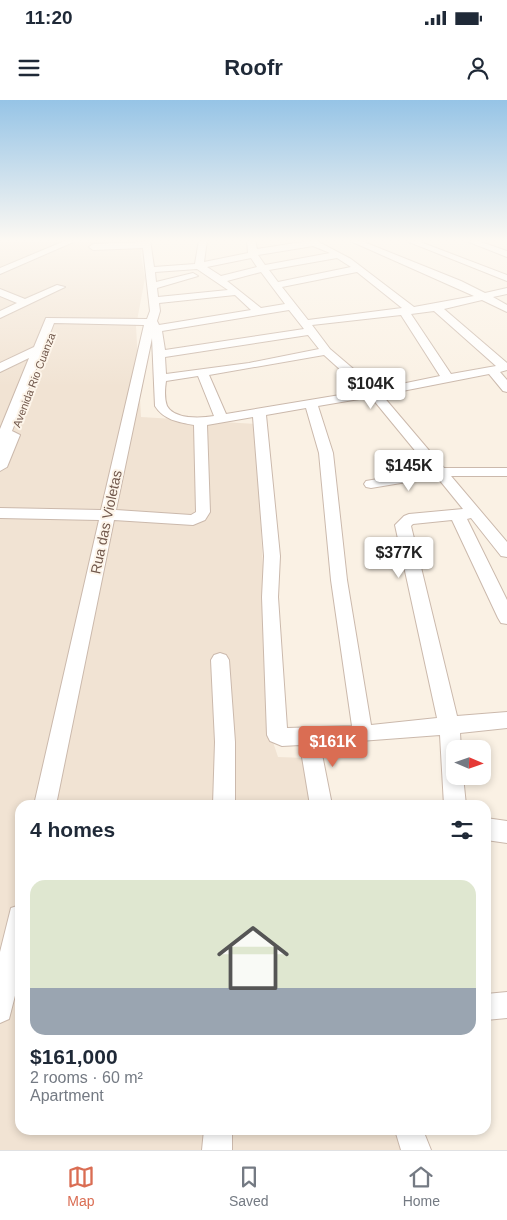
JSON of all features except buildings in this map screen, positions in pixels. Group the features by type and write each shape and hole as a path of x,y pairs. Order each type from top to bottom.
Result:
{"street":[{"path":"0,315 56,289"},
{"name":"Rua das Violetas","path":"45,800 135,385 152,327 155,311 151,289"},
{"path":"232,289 259,312"},
{"path":"279,289 326,351 374,393 507,552"},
{"path":"381,289 408,311 447,378"},
{"path":"468,289 487,297 507,309"},
{"path":"141,361 160,355 308,327 436,308 507,291"},
{"path":"0,292 47,318 152,327 292,306"},
{"path":"153,301 237,292"},
{"path":"436,308 506,367"},
{"path":"4,438 38,348 47,318"},
{"name":"Avenida Rio Cuanza","path":"0,467 4,438 47,318"},
{"path":"152,327 160,355 159,383 161,406 174,418 200,422 374,393 506,367"},
{"path":"0,368 38,348"},
{"path":"135,385 159,383 202,373 326,351"},
{"path":"492,370 507,388"},
{"path":"202,373 221,418"},
{"path":"311,402 326,453 339,580 363,734"},
{"path":"258,412 264,451 272,556 270,597 276,732 282,737 310,737 363,734 507,720"},
{"path":"0,513 108,515 193,520 200,517 203,512 200,422"},
{"path":"371,484 442,472 507,472"},
{"path":"454,800 449,726 403,525 409,519 476,513"},
{"path":"458,514 507,618"},
{"path":"220,660 225,742 224,800"},
{"path":"310,737 320,800"},
{"path":"491,830 507,832"},
{"path":"0,1010 15,940"},
{"path":"491,1007 507,1005"},
{"path":"218,1135 218,1150"},
{"path":"410,1135 416,1150"}],"shaded area":[{"path":"0,289 143,289 136,326 141,417 256,424 271,736 278,757 307,758 311,800 15,800 15,1135 399,1135 404,1150 0,1150"}]}
